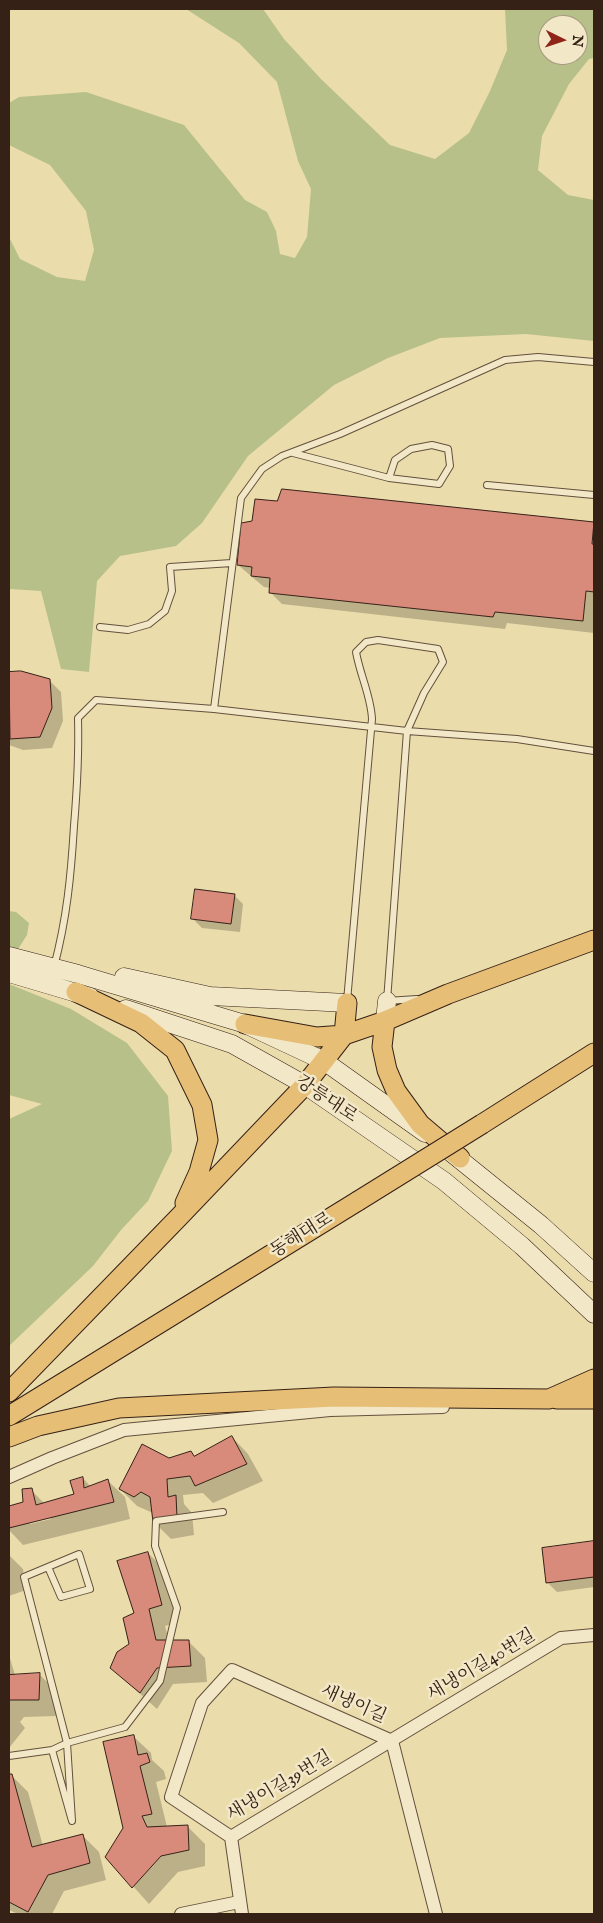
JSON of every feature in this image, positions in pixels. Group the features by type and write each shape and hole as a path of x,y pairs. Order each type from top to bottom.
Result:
{"main road":[{"path":"245,1024 317,1037 344,1035 385,1022 448,994 594,940"},
{"path":"77,983 141,1023 175,1050 202,1105 208,1140 199,1172 178,1218"},
{"path":"9,1392 305,1084 344,1035 347,1003"},
{"path":"385,1022 382,1047 387,1070 396,1091 420,1124 460,1158"},
{"name":"동해대로","path":"9,1416 594,1053"},
{"path":"548,1399 594,1379"},
{"path":"9,1437 38,1426 118,1408 334,1398 594,1399"}],"street":[{"name":"강릉대로","path":"9,956 53,968 77,983 232,1044 305,1084 444,1181 522,1246 594,1314"},
{"name":"강릉대로","path":"9,973 77,983 245,1024 324,1061 460,1158 541,1225 594,1273"},
{"path":"77,983 124,977 210,996 347,1003"},
{"path":"385,1022 387,1001"},
{"path":"9,1477 124,1430 330,1410 517,1405 594,1407"},
{"name":"새냉이길40번길","path":"392,1741 561,1638 594,1635"},
{"name":"새냉이길","path":"202,1702 232,1670 392,1741 436,1914"},
{"name":"새냉이길39번길","path":"202,1702 171,1797 231,1838 392,1741"},
{"path":"181,1914 240,1908 231,1838"}],"lane":[{"path":"214,708 241,498 262,469 282,456 293,453 505,360 538,357 594,362"},
{"path":"293,453 389,478 439,484 450,466 448,449 432,445 412,449 395,460 389,478"},
{"path":"487,485 594,496"},
{"path":"100,627 128,630 149,624 165,611 172,591 170,567 232,563"},
{"path":"347,1003 372,719 372,706 360,672 356,652 366,642 378,640 438,649 443,662 424,693 407,731 387,1001 410,1000 448,994"},
{"path":"53,968 63,931 70,888 79,758 78,718 96,700 214,708 407,731 516,738 594,751"},
{"path":"9,1756 52,1750 67,1743 125,1727 160,1681 177,1608 155,1546 156,1521 223,1512"},
{"path":"48,1567 61,1597 90,1589 79,1554 24,1577 67,1743 72,1821 52,1750"}],"green space":[{"path":"186,9 263,9 284,39 321,79 390,145 435,159 469,133 490,91 507,50 505,9 594,9 594,58 588,60 588,15 538,15 538,65 584,65 569,84 542,136 538,170 568,195 594,200 594,341 526,334 440,338 388,358 334,385 248,456 202,523 176,546 120,556 97,581 89,672 61,669 41,591 9,589 9,237 20,259 57,277 85,281 94,250 86,211 50,165 9,145 9,103 19,97 86,92 184,125 245,200 267,212 276,231 280,254 295,258 307,237 311,189 298,161 277,82 239,43"},
{"path":"9,911 16,912 29,923 27,935 13,957 9,957"},
{"path":"9,984 71,1009 127,1043 168,1096 172,1151 148,1201 121,1230 93,1266 9,1346 9,1119 42,1104 9,1095"}],"building":[{"path":"282,489 594,522 592,544 594,544 594,592 586,591 583,621 495,612 493,617 269,593 270,578 251,576 252,567 237,565 241,523 252,521 255,499 277,501"},
{"path":"21,671 50,679 52,708 40,737 10,739 9,672"},
{"path":"195,889 235,894 231,924 191,919"},
{"path":"232,1436 247,1464 195,1486 190,1476 167,1479 168,1497 176,1495 177,1518 153,1522 150,1497 141,1492 134,1497 119,1489 142,1444 169,1458 191,1451 194,1456"},
{"path":"83,1477 84,1488 108,1479 114,1502 9,1528 9,1506 23,1502 22,1489 32,1488 36,1505 74,1494 70,1481"},
{"path":"594,1541 594,1577 546,1583 542,1548"},
{"path":"148,1552 162,1605 149,1609 156,1640 189,1640 191,1666 157,1668 140,1693 110,1668 117,1652 129,1644 123,1618 134,1613 117,1561"},
{"path":"40,1673 39,1700 9,1700 9,1675"},
{"path":"134,1735 138,1755 147,1753 150,1762 140,1766 152,1814 142,1816 147,1827 188,1825 189,1850 161,1856 132,1888 105,1857 123,1828 103,1742"},
{"path":"9,1774 12,1774 32,1847 83,1834 90,1863 48,1875 28,1912 9,1902"}]}
